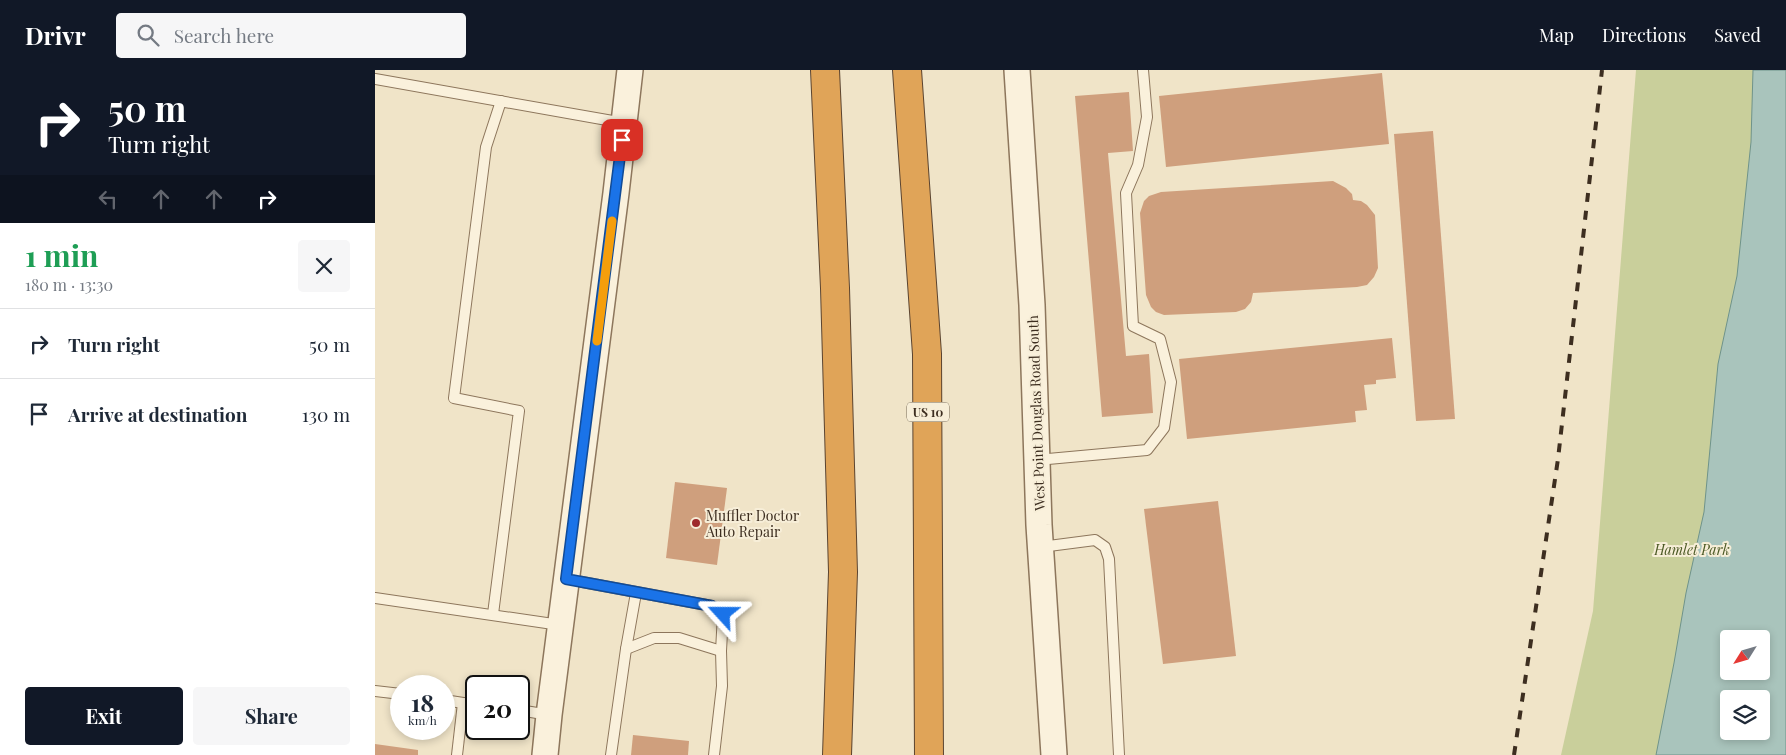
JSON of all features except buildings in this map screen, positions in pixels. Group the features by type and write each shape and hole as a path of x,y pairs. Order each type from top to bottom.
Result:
{"highway":[{"path":"825,70 835,288 843,572 837,755"},
{"name":"US 10","path":"907,70 927,354 929,755"}],"street":[{"path":"545,755 630,70"},
{"name":"West Point Douglas Road South","path":"1017,70 1032,306 1041,547 1054,755"}],"lane":[{"path":"1037,460 1147,450 1164,428 1171,382 1160,338 1133,326 1127,193 1138,165 1147,117 1143,70"},
{"path":"375,79 624,123"},
{"path":"493,614 519,411 454,398 486,147 501,102"},
{"path":"1041,547 1095,540 1105,546 1109,559 1119,755"},
{"path":"566,579 712,606 723,614 721,651 723,686 714,755"},
{"path":"611,755 636,593"},
{"path":"375,598 560,625"},
{"path":"626,649 654,638 679,638 721,651"},
{"path":"375,691 390,693"},
{"path":"455,702 463,703 457,755"},
{"path":"530,712 549,715"}],"green space":[{"name":"Hamlet Park","path":"1636,70 1786,70 1786,755 1561,755 1593,611"}],"water":[{"path":"1753,70 1786,70 1786,755 1656,755 1686,593 1704,512 1718,364 1737,276 1751,142"}],"railway":[{"path":"1514,755 1558,459 1602,70"}],"slow traffic":[{"path":"597,341 612,221"}],"place":[{"name":"Muffler Doctor Auto Repair","path":"696,523"}],"route":[{"path":"622,140 566,579 712,606 723,614"}]}
